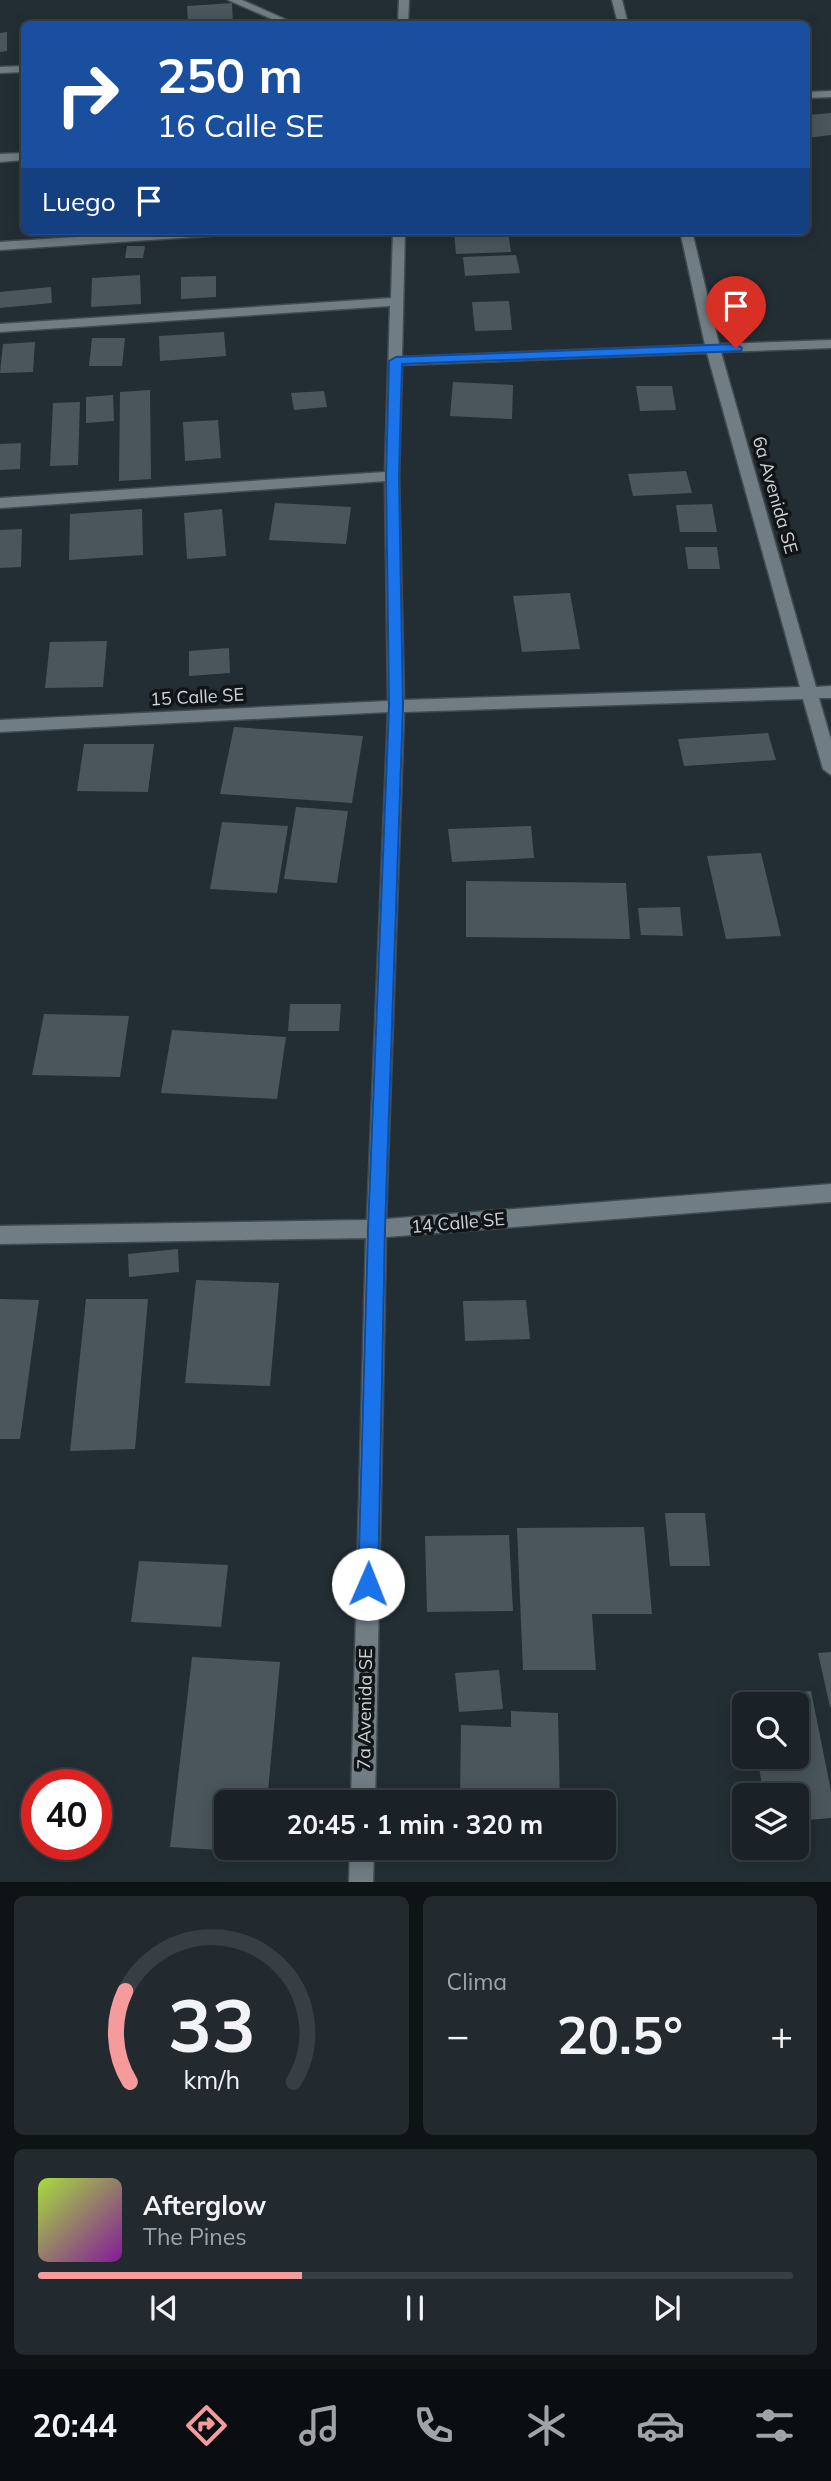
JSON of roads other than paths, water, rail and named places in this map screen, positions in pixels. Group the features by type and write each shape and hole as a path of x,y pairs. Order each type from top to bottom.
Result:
{"street":[{"path":"233,0 284,21"},
{"path":"403,21 404,0"},
{"path":"617,0 622,21"},
{"path":"0,70 21,69"},
{"path":"810,95 831,94"},
{"path":"0,158 21,157"},
{"path":"0,246 164,235"},
{"name":"7a Avenida SE","path":"363,1790 376,1229 396,706 392,476 399,235"},
{"name":"6a Avenida SE","path":"687,235 713,349 831,768"},
{"path":"0,328 397,302"},
{"path":"396,361 831,344"},
{"path":"0,503 392,476"},
{"path":"811,693 831,692"},
{"name":"15 Calle SE","path":"0,726 396,706 811,693"},
{"name":"14 Calle SE","path":"0,1235 376,1229 831,1194"},
{"path":"361,1882 362,1860"}]}
